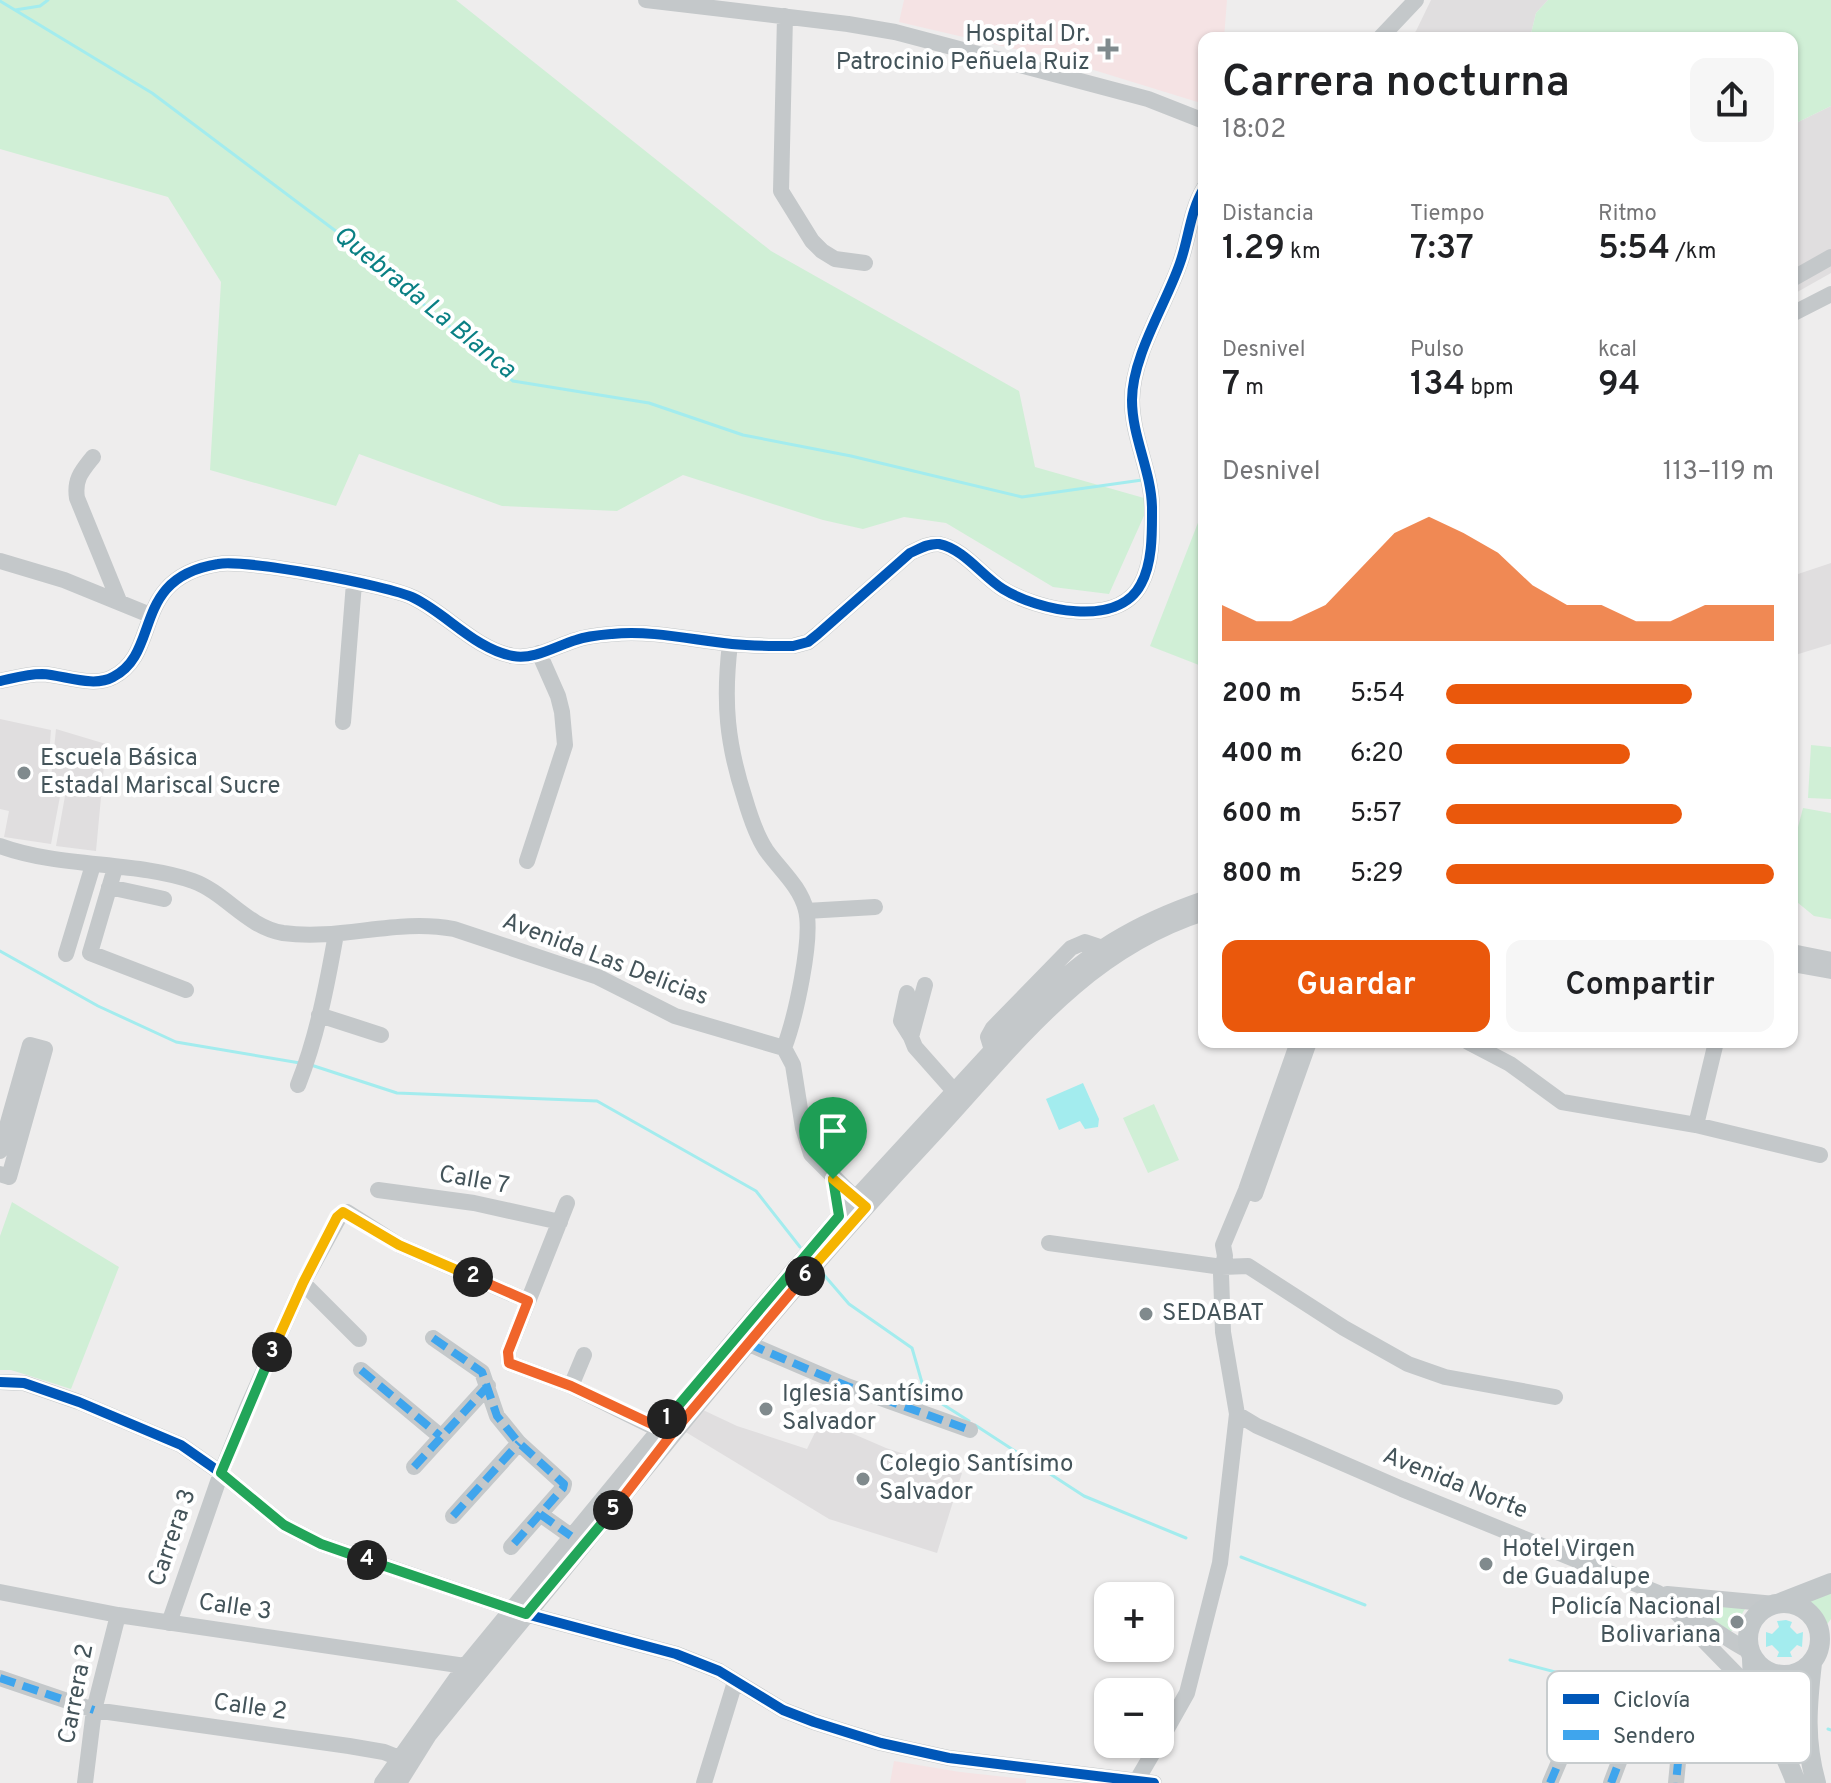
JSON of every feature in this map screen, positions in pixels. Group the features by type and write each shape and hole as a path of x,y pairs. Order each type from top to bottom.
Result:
{"main road":[{"path":"1752,1671 1747,1639 1755,1617 1778,1604 1831,1583"},
{"path":"1778,1604 1801,1607 1826,1635 1812,1663 1803,1671"},
{"path":"1751,1654 1759,1666 1770,1671"},
{"path":"1811,1672 1812,1663"}],"street":[{"path":"1386,32 1416,0"},
{"path":"657,1 762,7 785,16 895,32 1148,99 1198,119"},
{"path":"785,16 781,191 812,241 822,251 835,259 865,263"},
{"path":"0,681 42,674 86,680 111,679 123,671 129,662 158,597 188,573 218,564 263,567 412,597 494,650 520,657 579,639 615,633 698,637 730,644 793,646 808,642 887,572 925,545 938,544 950,549 1002,589 1060,610 1096,611 1127,600 1141,585 1152,530 1149,472 1137,437 1132,398 1151,329 1181,262 1198,201"},
{"path":"1798,276 1831,257"},
{"path":"1798,311 1831,294"},
{"path":"93,457 77,477 77,498 119,601"},
{"path":"0,561 64,580 150,615"},
{"path":"343,722 354,583"},
{"path":"730,644 725,681 726,712 735,767 751,818 766,849 794,885 806,911 806,949 792,1026 784,1048 793,1065 803,1128 811,1154 860,1203"},
{"path":"527,861 565,745 560,704 539,653"},
{"name":"Avenida Las Delicias","path":"0,846 195,882 268,930 306,935 411,925 454,929 598,977 675,1016 784,1048"},
{"path":"66,954 93,865"},
{"path":"115,868 90,953 186,990"},
{"path":"109,887 164,899"},
{"path":"382,1783 429,1735 571,1536 749,1344 860,1203 992,1050 988,1037 993,1028 1071,948 1085,942 1100,947 1160,915 1198,901"},
{"path":"806,911 875,907"},
{"path":"399,1783 405,1760 465,1666 587,1542 665,1432 839,1216 860,1203 1082,979 1158,929 1198,915"},
{"path":"298,1085 319,1015 336,934"},
{"path":"1798,953 1831,960"},
{"path":"1798,965 1831,971"},
{"path":"911,1037 925,985"},
{"path":"907,993 901,1021 915,1047 954,1091"},
{"path":"319,1015 381,1035"},
{"path":"0,1151 30,1045 45,1049 9,1177 0,1174"},
{"path":"1174,1716 1187,1693 1220,1563 1237,1414 1223,1332 1223,1245 1246,1190 1296,1048"},
{"path":"1223,1262 1233,1248 1256,1192 1307,1048"},
{"path":"1479,1048 1510,1064 1562,1102 1696,1125 1820,1155"},
{"path":"1696,1125 1715,1048"},
{"path":"833,1179 839,1216"},
{"name":"Calle 7","path":"378,1190 474,1203 560,1222"},
{"path":"567,1203 508,1352 509,1363 571,1386 665,1432"},
{"name":"Carrera 3","path":"169,1623 221,1473 303,1283 337,1217 347,1212 399,1245 528,1301"},
{"path":"1049,1243 1248,1266 1344,1328 1408,1364 1445,1377 1555,1397"},
{"path":"303,1283 359,1339"},
{"path":"433,1338 482,1372 493,1410 519,1443 564,1484 511,1547"},
{"path":"749,1344 859,1391 970,1430"},
{"path":"571,1386 584,1355"},
{"path":"361,1370 440,1436"},
{"path":"0,1382 24,1383 79,1402 181,1445 221,1473 284,1525 321,1544 518,1611 676,1654 719,1671 783,1710 881,1743 949,1758 1154,1783"},
{"path":"414,1467 488,1386"},
{"name":"Avenida Norte","path":"1237,1414 1257,1426 1402,1489 1658,1593 1681,1605 1751,1654"},
{"path":"453,1516 519,1443"},
{"path":"540,1514 571,1536"},
{"name":"Calle 3","path":"0,1592 118,1615 465,1666"},
{"path":"1658,1593 1734,1671"},
{"name":"Avenida Norte","path":"1658,1593 1778,1604"},
{"name":"Carrera 2","path":"85,1783 94,1710 118,1615"},
{"name":"Calle 2","path":"0,1678 94,1710 349,1746 405,1760"},
{"path":"704,1783 735,1682"},
{"path":"1129,1780 1146,1758"},
{"path":"1550,1783 1559,1763"},
{"path":"1611,1783 1619,1763"},
{"path":"1676,1783 1678,1763"}],"shaded area":[{"name":"Hospital Dr. Patrocinio Peñuela Ruiz","path":"904,0 1227,0 1224,32 1198,32 1198,102 1058,59 899,22"},
{"path":"1431,0 1548,0 1536,13 1531,32 1416,31"},
{"path":"1831,106 1831,273 1798,292 1798,122"},
{"path":"1831,563 1831,644 1798,654 1798,574"},
{"name":"Escuela Básica Estadal Mariscal Sucre","path":"0,719 51,730 47,782 62,786 51,844 4,837 9,811 0,809"},
{"path":"56,729 106,744 96,851 56,846 67,785 51,779"},
{"name":"Colegio Santísimo Salvador","path":"703,1410 737,1426 807,1449 821,1420 886,1448 962,1473 937,1553 829,1519 684,1431"},
{"path":"894,1761 1026,1779 1026,1783 890,1783"}],"green space":[{"path":"0,0 456,0 771,251 1019,391 1035,467 1151,500 1109,594 1053,587 946,523 904,517 863,529 823,520 683,475 617,511 502,506 359,454 336,506 210,470 221,282 168,197 0,149"},
{"path":"1548,0 1831,0 1831,106 1798,122 1798,32 1531,32 1536,13"},
{"path":"1198,523 1198,665 1150,646"},
{"path":"1811,745 1831,747 1831,799 1808,798"},
{"path":"1803,808 1831,813 1831,919 1814,916 1798,903 1798,827"},
{"path":"1154,1104 1179,1160 1148,1173 1123,1118"},
{"path":"12,1202 119,1267 71,1389 11,1370 0,1370 0,1236"},
{"path":"1831,1591 1831,1619 1825,1627 1823,1617 1806,1601"},
{"path":"1694,1602 1745,1609 1729,1635 1692,1605"}],"water":[{"path":"1083,1083 1099,1119 1098,1127 1085,1129 1080,1121 1059,1130 1046,1099"},
{"path":"1777,1621 1792,1622 1790,1627 1797,1634 1803,1632 1802,1647 1797,1645 1790,1652 1792,1657 1777,1657 1779,1652 1772,1645 1766,1647 1766,1632 1772,1634 1779,1627"}],"waterway":[{"path":"15,10 40,6 48,0"},
{"name":"Quebrada La Blanca","path":"0,1 152,93 357,247 513,381 649,403 743,435 851,456 1022,497 1142,480"},
{"path":"0,951 98,1006 176,1042 300,1063"},
{"path":"311,1065 397,1093 597,1101 756,1191 800,1247"},
{"path":"824,1275 849,1304 912,1348 925,1393 969,1421"},
{"path":"975,1425 1084,1496 1186,1538"},
{"path":"1241,1557 1365,1605"},
{"path":"1510,1660 1552,1671"}],"marked path":[{"path":"433,1338 482,1372 497,1416 519,1443 564,1484 511,1547"},
{"path":"749,1344 847,1386 970,1430"},
{"path":"361,1370 440,1436"},
{"path":"414,1467 488,1386"},
{"path":"453,1516 519,1443"},
{"path":"540,1514 571,1536"},
{"path":"0,1678 94,1710"},
{"path":"1550,1783 1559,1763"},
{"path":"1611,1783 1619,1763"},
{"path":"1676,1783 1678,1763"}],"cycle path":[{"path":"0,681 37,674 88,681 113,677 128,666 138,651 159,599 171,584 190,572 233,563 348,580 399,593 426,605 486,646 521,657 585,638 627,633 747,645 793,646 808,642 910,553 935,544 957,551 995,584 1018,597 1056,609 1096,611 1115,607 1130,598 1141,584 1151,546 1151,493 1135,427 1133,383 1143,348 1180,263 1198,202"},
{"path":"0,1382 24,1383 79,1402 181,1445 221,1473 284,1525 321,1544 526,1614 676,1654 719,1671 783,1710 814,1722 881,1743 949,1758 1154,1783"}],"place":[{"name":"Hospital Dr. Patrocinio Peñuela Ruiz","path":"1108,49"},
{"name":"Escuela Básica Estadal Mariscal Sucre","path":"24,773"},
{"name":"SEDABAT","path":"1146,1314"},
{"name":"Iglesia Santísimo Salvador","path":"766,1409"},
{"name":"Colegio Santísimo Salvador","path":"863,1479"},
{"name":"Hotel Virgen de Guadalupe","path":"1486,1564"},
{"name":"Policía Nacional Bolivariana","path":"1737,1622"}],"route":[{"path":"833,1179 866,1207 671,1435 526,1614 321,1544 284,1525 221,1473 303,1283 337,1217 343,1212 399,1245 528,1301 508,1352 509,1363 571,1386 660,1428 839,1216 833,1179"}]}
